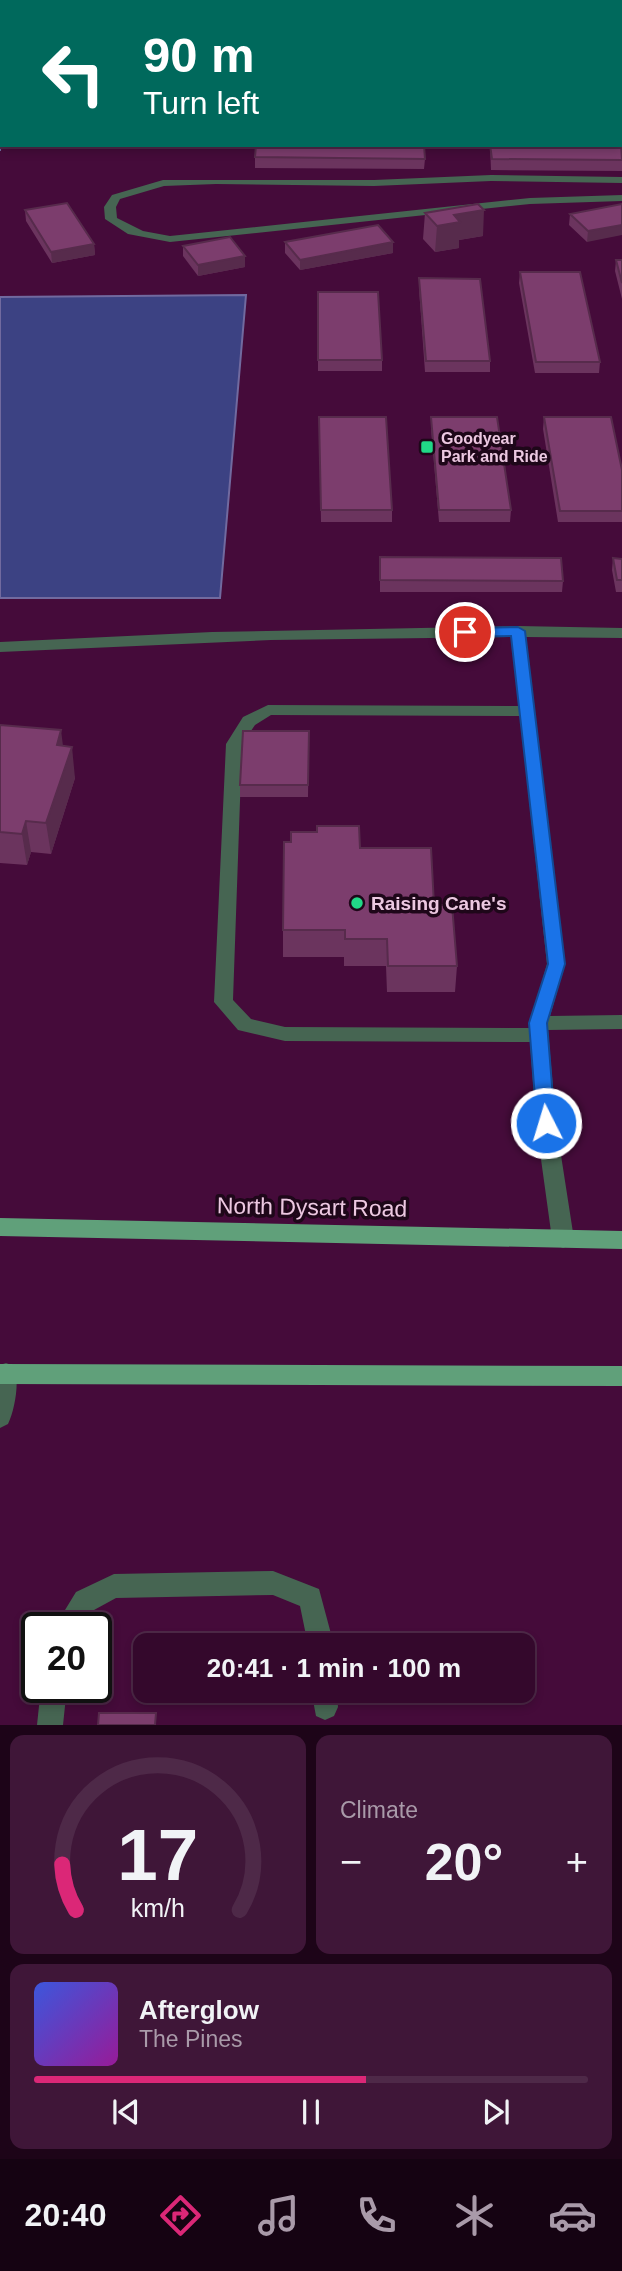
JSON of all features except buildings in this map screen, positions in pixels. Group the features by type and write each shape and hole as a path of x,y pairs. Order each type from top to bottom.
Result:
{"main road":[{"name":"North Dysart Road","path":"0,1227 622,1240"},
{"path":"3,1374 622,1376"}],"lane":[{"path":"622,180 491,178 374,183 176,183 140,189 116,197 110,207 111,219 127,231 143,237 170,239 530,201 622,198"},
{"path":"0,647 50,647 151,639 518,631 622,633"},
{"path":"518,631 556,964 538,1029 546,1123 563,1239"},
{"path":"526,711 268,710 249,721 233,744 223,1002 245,1025 285,1034 538,1029 622,1022"},
{"path":"0,1417 3,1374"},
{"path":"77,1612 85,1601 114,1586 273,1583 310,1598 318,1633"},
{"path":"50,1725 52,1703"}],"water":[{"path":"246,295 220,598 0,598 0,297"}],"place":[{"name":"Goodyear Park and Ride","path":"427,447"},
{"name":"Raising Cane's","path":"357,903"}],"route":[{"path":"465,632 518,631 556,964 538,1023 546,1123"}]}
